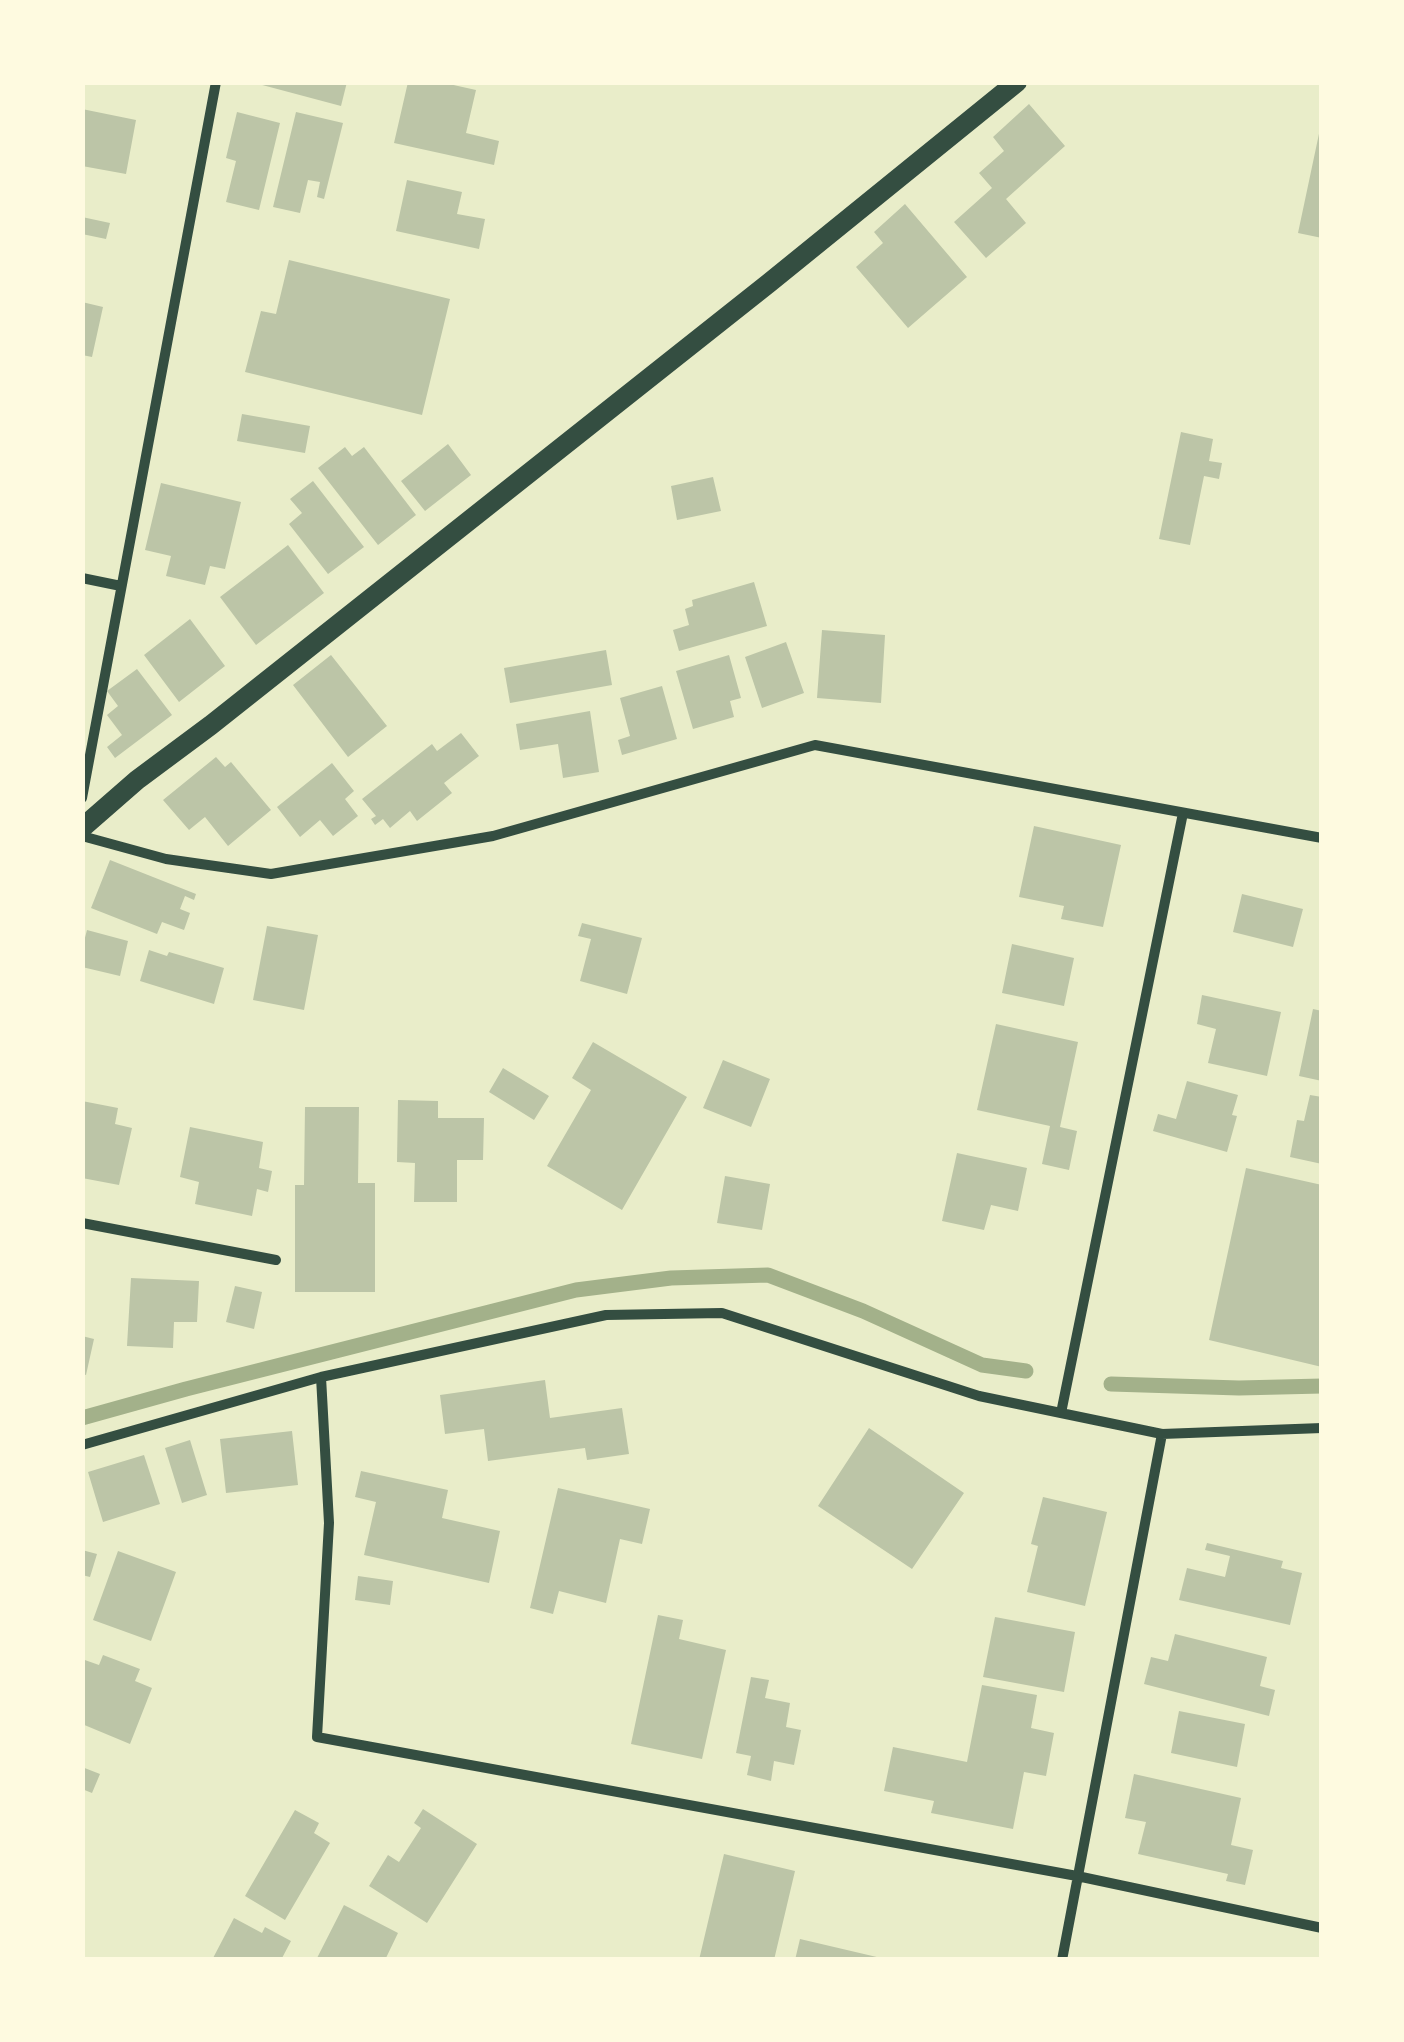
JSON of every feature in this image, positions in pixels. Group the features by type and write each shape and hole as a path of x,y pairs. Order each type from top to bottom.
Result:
{"main road":[{"path":"82,832 137,780 1017,82"}],"street":[{"path":"82,798 216,82"},
{"path":"82,578 121,586"},
{"path":"82,832 166,860 271,874 494,836 815,745 1322,838"},
{"path":"1062,1413 1183,813"},
{"path":"82,1223 276,1260"},
{"path":"82,1445 320,1376 606,1314 722,1312 979,1396 1162,1434 1322,1428"},
{"path":"320,1376 330,1523 317,1736 1077,1876 1322,1928"},
{"path":"1062,1960 1162,1434"}],"building":[{"path":"251,82 347,82 341,106"},
{"path":"408,82 440,82 476,90 466,133 499,141 494,165 394,143"},
{"path":"1029,104 1065,146 1006,199 1026,223 986,258 954,222 992,188 979,173 1004,151 993,137"},
{"path":"82,109 136,120 126,174 82,166"},
{"path":"237,112 280,123 259,210 226,202 236,161 226,158"},
{"path":"296,112 343,123 324,199 317,197 320,182 308,180 300,213 273,207"},
{"path":"1322,129 1322,238 1298,233"},
{"path":"407,180 462,192 457,214 485,219 479,249 396,231"},
{"path":"905,204 967,277 908,328 856,267 883,243 874,232"},
{"path":"82,217 110,223 106,239 82,234"},
{"path":"289,260 450,299 422,415 245,372 261,311 276,314"},
{"path":"82,302 103,307 92,357 82,355"},
{"path":"242,414 310,426 305,453 237,441"},
{"path":"1181,432 1213,439 1209,461 1222,463 1219,479 1204,476 1190,545 1159,539"},
{"path":"448,444 471,475 425,511 401,481"},
{"path":"345,447 352,456 364,447 416,515 378,545 318,468"},
{"path":"713,477 721,511 677,520 671,486"},
{"path":"313,481 364,547 328,574 289,524 302,513 290,499"},
{"path":"161,483 241,502 225,569 210,566 205,585 166,576 171,556 145,550"},
{"path":"288,545 324,593 256,645 220,597"},
{"path":"754,582 767,626 679,651 673,630 689,625 685,609 693,606 692,600"},
{"path":"190,619 225,666 179,702 144,655"},
{"path":"822,630 885,635 881,703 817,698"},
{"path":"786,642 804,693 762,708 745,657"},
{"path":"606,650 612,685 510,703 504,668"},
{"path":"331,655 387,726 348,757 293,685"},
{"path":"729,655 741,698 730,701 734,717 693,729 676,671"},
{"path":"137,669 172,715 115,758 107,747 122,735 107,715 118,706 107,691"},
{"path":"662,686 677,739 622,755 618,740 630,736 620,698"},
{"path":"590,711 599,772 563,778 558,744 520,750 516,724"},
{"path":"461,733 479,756 444,783 452,793 417,821 410,811 390,828 383,819 375,825 371,819 376,816 362,799 432,744 437,751"},
{"path":"216,757 225,767 231,762 271,810 228,846 205,817 189,830 163,800"},
{"path":"332,763 354,791 345,799 358,816 333,836 320,820 300,837 277,807"},
{"path":"1034,826 1121,845 1103,927 1061,919 1064,906 1019,897"},
{"path":"110,860 196,894 194,900 185,896 180,909 190,913 184,930 162,922 157,934 91,908"},
{"path":"1242,894 1303,909 1293,947 1233,932"},
{"path":"582,923 642,938 627,994 580,981 591,939 578,936"},
{"path":"267,926 318,935 304,1010 253,1000"},
{"path":"87,930 128,941 120,976 82,967"},
{"path":"1012,944 1074,958 1064,1006 1002,993"},
{"path":"149,950 224,968 214,1004 140,981"},
{"path":"1202,995 1281,1012 1267,1076 1208,1063 1216,1029 1197,1024"},
{"path":"1313,1009 1322,1011 1322,1081 1299,1076"},
{"path":"996,1024 1078,1042 1060,1127 1077,1131 1069,1170 1042,1164 1050,1126 977,1110"},
{"path":"593,1042 687,1097 622,1210 547,1166 591,1090 572,1078"},
{"path":"723,1060 770,1079 751,1127 703,1108"},
{"path":"503,1068 549,1096 534,1120 489,1092"},
{"path":"1187,1081 1238,1095 1227,1152 1153,1131 1158,1114 1176,1119"},
{"path":"1310,1095 1322,1097 1322,1164 1290,1157 1297,1120 1304,1121"},
{"path":"398,1100 438,1101 438,1118 484,1118 483,1160 457,1160 457,1202 414,1202 415,1163 397,1162"},
{"path":"82,1101 118,1108 115,1124 132,1128 119,1185 82,1178"},
{"path":"305,1107 359,1107 358,1183 375,1183 375,1292 295,1292 295,1185 304,1185"},
{"path":"190,1127 263,1142 259,1168 272,1171 268,1192 257,1189 252,1216 195,1204 199,1182 180,1177"},
{"path":"957,1153 1027,1168 1018,1211 991,1205 984,1230 942,1221"},
{"path":"1246,1168 1322,1185 1322,1367 1209,1340"},
{"path":"725,1176 770,1184 762,1230 717,1223"},
{"path":"131,1278 199,1281 197,1322 174,1322 173,1348 127,1346"},
{"path":"235,1286 262,1292 254,1329 226,1322"},
{"path":"82,1336 94,1339 86,1375 82,1374"},
{"path":"545,1380 550,1418 622,1408 629,1454 587,1460 585,1448 488,1461 484,1429 445,1434 440,1395"},
{"path":"869,1428 964,1493 912,1569 818,1506"},
{"path":"292,1431 298,1485 226,1493 220,1439"},
{"path":"190,1440 207,1495 182,1503 165,1448"},
{"path":"144,1455 160,1504 103,1522 88,1472"},
{"path":"361,1471 448,1490 442,1518 500,1531 489,1583 364,1555 376,1502 355,1497"},
{"path":"558,1488 650,1509 642,1544 620,1539 606,1603 559,1591 553,1614 530,1608"},
{"path":"1043,1497 1107,1512 1085,1606 1027,1592 1038,1546 1031,1544"},
{"path":"1207,1543 1283,1561 1281,1568 1302,1573 1290,1625 1179,1600 1187,1568 1225,1577 1230,1556 1205,1550"},
{"path":"82,1550 97,1554 90,1577 82,1575"},
{"path":"118,1551 176,1572 151,1641 93,1620"},
{"path":"358,1576 393,1581 390,1605 355,1600"},
{"path":"658,1615 683,1620 679,1639 726,1650 702,1759 631,1744"},
{"path":"995,1617 1075,1632 1064,1692 983,1677"},
{"path":"1175,1634 1267,1657 1260,1686 1275,1690 1269,1716 1144,1684 1151,1657 1168,1661"},
{"path":"103,1655 140,1669 135,1681 152,1688 130,1744 82,1724 82,1659 99,1665"},
{"path":"751,1677 769,1680 765,1698 790,1703 786,1727 801,1730 794,1765 774,1761 771,1781 747,1775 751,1756 736,1753"},
{"path":"982,1685 1037,1695 1031,1728 1054,1733 1046,1776 1024,1772 1013,1829 931,1813 934,1801 884,1791 893,1747 967,1762"},
{"path":"1179,1711 1245,1724 1237,1767 1171,1753"},
{"path":"82,1767 100,1774 92,1793 82,1789"},
{"path":"1134,1774 1241,1798 1231,1845 1253,1850 1245,1885 1226,1881 1228,1874 1138,1854 1146,1822 1125,1818"},
{"path":"423,1809 477,1844 427,1923 369,1886 388,1855 399,1862 421,1828 414,1823"},
{"path":"295,1810 319,1823 314,1833 330,1843 285,1920 245,1896"},
{"path":"724,1854 795,1871 774,1960 699,1960"},
{"path":"344,1905 398,1933 385,1960 316,1960"},
{"path":"234,1918 262,1933 265,1927 291,1941 281,1960 212,1960"},
{"path":"800,1939 881,1958 881,1960 795,1960"}],"waterway":[{"path":"82,1418 576,1290 671,1278 768,1275 863,1311 982,1365 1026,1371"},
{"path":"1111,1384 1322,1386"}]}
